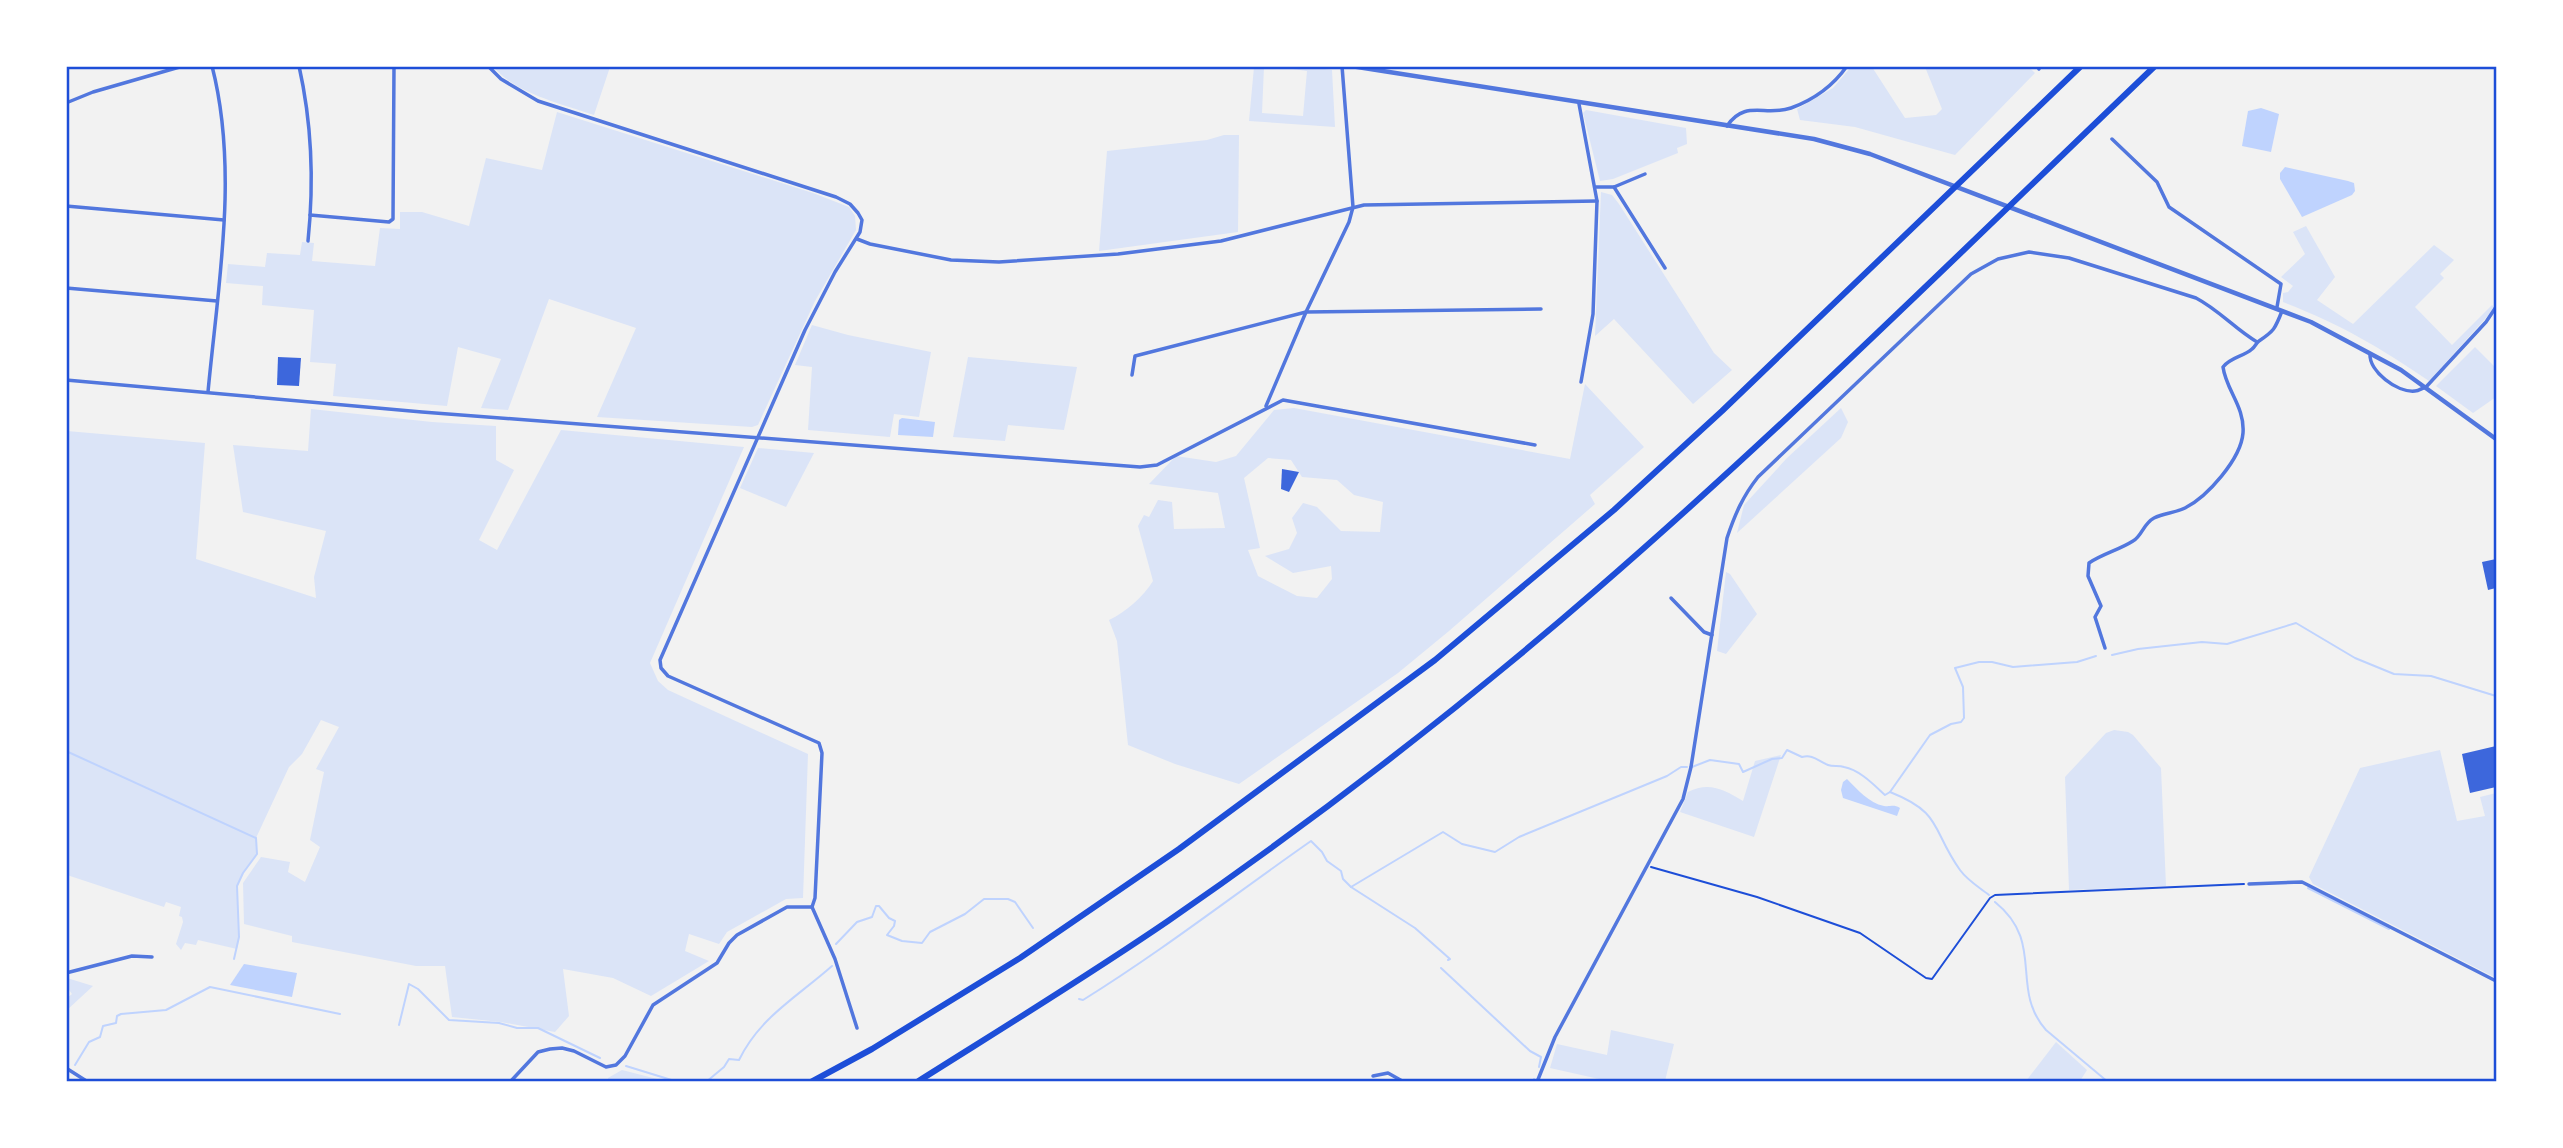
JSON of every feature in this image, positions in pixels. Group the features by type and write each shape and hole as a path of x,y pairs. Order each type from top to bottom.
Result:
{"highway":[{"path":"811,1082 872,1049 1020,958 1180,849 1435,660 1624,501 1722,411 2081,66"},
{"path":"917,1082 1045,1003 1170,919 1344,794 1471,693 1594,592 1699,499 2155,66"}],"street":[{"path":"66,103 93,92 183,66"},
{"path":"208,392 226,179 224,134 212,66"},
{"path":"299,66 310,148 308,241"},
{"path":"310,215 389,222 393,219 394,66"},
{"path":"488,66 508,84 547,105 846,201 861,216 857,239 835,272 805,330 660,660 661,668 668,677 819,743 822,753 815,898 811,907 835,959 857,1028"},
{"path":"1265,408 1306,312 1339,247 1353,207 1342,66"},
{"path":"1351,66 1814,139 1870,154 2280,308 2370,352 2426,387 2497,439"},
{"path":"1727,126 1734,116 1744,110 1789,109 1805,102 1837,80 1847,66"},
{"path":"1579,104 1597,201 1593,314 1581,382"},
{"path":"2105,648 2095,617 2101,606 2088,576 2089,563 2136,540 2145,524 2155,517 2182,510 2194,503 2231,464 2241,447 2242,416 2223,367 2227,362 2252,349 2275,329 2280,308 2281,284 2169,207 2157,182 2112,139"},
{"path":"1596,187 1614,187 1645,174"},
{"path":"1614,187 1665,268"},
{"path":"857,239 951,260 999,262 1118,254 1221,241 1353,207 1597,201"},
{"path":"66,206 223,220"},
{"path":"1537,1082 1555,1037 1677,812 1687,786 1727,538 1745,493 1758,477 1971,274 1998,259 2029,252 2069,258 2196,298 2211,306 2257,342"},
{"path":"66,288 216,301"},
{"path":"2370,352 2370,362 2377,373 2400,388 2414,391 2426,387 2497,307"},
{"path":"1132,375 1135,356 1306,312 1541,309"},
{"path":"66,380 422,412 1140,467 1157,465 1283,400 1535,445"},
{"path":"1671,598 1704,632 1712,635"},
{"path":"2249,884 2302,882 2497,981"},
{"path":"510,1082 538,1052 550,1049 574,1051 606,1067 616,1065 625,1056 653,1005 717,963 737,935 787,907 811,907"},
{"path":"66,973 139,955 152,957"},
{"path":"66,1068 88,1082"},
{"path":"1373,1076 1388,1073 1404,1082"}],"path":[{"path":"1647,866 1757,897 1860,933 1926,978 1932,979 1990,898 1996,895 2249,884"}],"shaded area":[{"path":"494,67 610,67 594,115 526,91"},
{"path":"1254,67 1264,67 1262,113 1303,116 1307,71 1279,67 1332,70 1335,127 1249,121"},
{"path":"1851,67 1872,67 1905,118 1936,115 1942,109 1925,67 2029,67 2035,73 1955,155 1855,127 1800,120 1797,109 1833,88"},
{"path":"1586,110 1686,128 1687,144 1677,148 1678,153 1613,179 1600,181 1583,113"},
{"path":"557,112 813,193 849,207 855,216 856,230 815,301 758,425 752,427 597,417 636,328 549,299 508,410 481,408 501,359 458,347 447,406 333,396 336,364 310,362 314,310 262,305 263,286 226,283 228,264 265,267 267,253 300,255 302,242 314,243 312,261 375,266 380,228 400,229 400,212 422,212 469,226 486,158 542,170"},
{"path":"1224,135 1239,135 1238,232 1099,251 1107,151 1207,140"},
{"path":"1601,192 1612,195 1619,204 1714,353 1732,370 1693,404 1614,319 1595,336"},
{"path":"2306,226 2335,277 2317,300 2353,324 2434,245 2454,260 2440,274 2444,278 2415,307 2452,345 2492,305 2495,308 2429,381 2358,337 2283,302 2283,293 2293,286 2281,277 2305,254 2293,232"},
{"path":"812,325 931,352 919,417 894,414 890,437 808,430 812,367 795,365"},
{"path":"2475,347 2496,368 2496,397 2473,413 2436,386"},
{"path":"968,357 1077,367 1064,430 1008,425 1005,441 953,437"},
{"path":"1585,384 1644,447 1590,495 1595,504 1398,673 1239,784 1175,764 1128,745 1117,641 1109,620 1134,604 1153,581 1138,526 1144,515 1149,517 1158,500 1172,502 1174,529 1225,528 1218,493 1149,484 1176,456 1216,462 1236,456 1274,410 1294,408 1570,459","holes":["1268,458 1291,460 1302,477 1337,480 1354,495 1383,502 1380,532 1341,531 1317,507 1303,503 1292,518 1297,533 1289,549 1265,556 1293,573 1331,566 1332,579 1317,598 1297,596 1258,576 1248,550 1260,548 1244,478"]},
{"path":"1841,408 1848,422 1841,438 1737,533 1744,505 1787,458"},
{"path":"311,409 496,426 496,460 514,470 479,540 497,550 561,430 744,447 650,663 658,681 668,690 808,754 803,898 786,899 727,932 719,944 689,934 685,951 709,961 651,996 613,978 563,969 569,1016 555,1032 501,1022 452,1017 445,966 416,966 292,942 292,936 244,924 243,883 261,857 290,862 288,872 305,882 320,847 310,840 324,772 316,769 339,727 321,720 302,754 289,767 256,838 257,854 237,886 237,949 198,940 196,945 185,943 181,950 176,944 183,922 179,916 181,907 166,902 164,907 67,875 67,431 205,443 196,559 316,598 314,577 326,531 243,512 233,445 308,451"},
{"path":"758,448 814,453 786,507 740,488"},
{"path":"1726,572 1757,614 1726,654 1717,651"},
{"path":"2114,730 2133,735 2161,768 2166,886 2069,890 2065,777 2106,733"},
{"path":"2440,750 2457,821 2485,816 2480,797 2496,793 2496,978 2313,884 2309,877 2360,768"},
{"path":"1781,755 1754,837 1680,812 1688,792 1703,787 1723,790 1743,801 1755,761"},
{"path":"67,978 93,986 67,1010 67,998 72,994 67,987"},
{"path":"1611,1030 1674,1044 1665,1081 1608,1081 1550,1068 1557,1044 1607,1055"},
{"path":"2056,1042 2087,1070 2080,1081 2026,1081"},
{"path":"622,1070 665,1081 608,1081 608,1078"}],"water":[{"path":"2261,108 2279,114 2271,152 2242,146 2248,111"},
{"path":"2285,167 2354,183 2355,191 2352,195 2302,217 2280,179 2280,173"},
{"path":"902,418 935,422 933,437 898,435 899,420"},
{"path":"1847,779 1873,802 1900,808 1897,816 1843,798 1841,790"},
{"path":"244,964 297,973 292,997 230,985"}],"building":[{"path":"278,357 301,358 299,386 277,385"},
{"path":"1282,469 1299,472 1289,492 1281,489"},
{"path":"2496,559 2496,588 2488,590 2482,562"},
{"path":"2496,746 2496,787 2470,793 2462,754"}],"waterway":[{"path":"2112,655 2138,649 2202,642 2227,644 2296,623 2355,658 2394,674 2431,676 2496,696"},
{"path":"1692,767 1710,760 1739,764 1743,772 1772,759 1782,758 1787,750 1828,765 1856,771 1885,795 1890,792 1930,735 1961,722 1964,718 1963,687 1955,668 1979,662 2013,667 2077,662 2096,656"},
{"path":"66,751 256,838 257,854 237,886 239,937 234,959"},
{"path":"1079,999 1083,1000 1141,962 1311,841 1327,861 1341,871 1343,879 1351,887 1443,832 1462,844 1495,852 1519,837 1667,776 1681,767 1687,767"},
{"path":"1890,792 1919,807 1928,815 1960,870 1989,895"},
{"path":"1351,887 1415,928 1450,959 1448,960"},
{"path":"2308,888 2389,929"},
{"path":"836,944 857,922 872,917 876,906 895,921 887,935 902,941 922,943 930,932 965,914 984,899 1008,899 1015,902 1033,928"},
{"path":"1995,902 2019,933 2035,1014 2046,1030 2108,1082"},
{"path":"706,1082 724,1067 729,1059 739,1060 768,1020 832,966"},
{"path":"1441,968 1530,1051 1541,1057 1539,1067"},
{"path":"399,1025 409,984 418,989 449,1020 538,1028 600,1058"},
{"path":"75,1065 89,1042 100,1037 103,1026 116,1023 117,1016 166,1010 210,987 340,1014"},
{"path":"626,1066 678,1082"}]}
